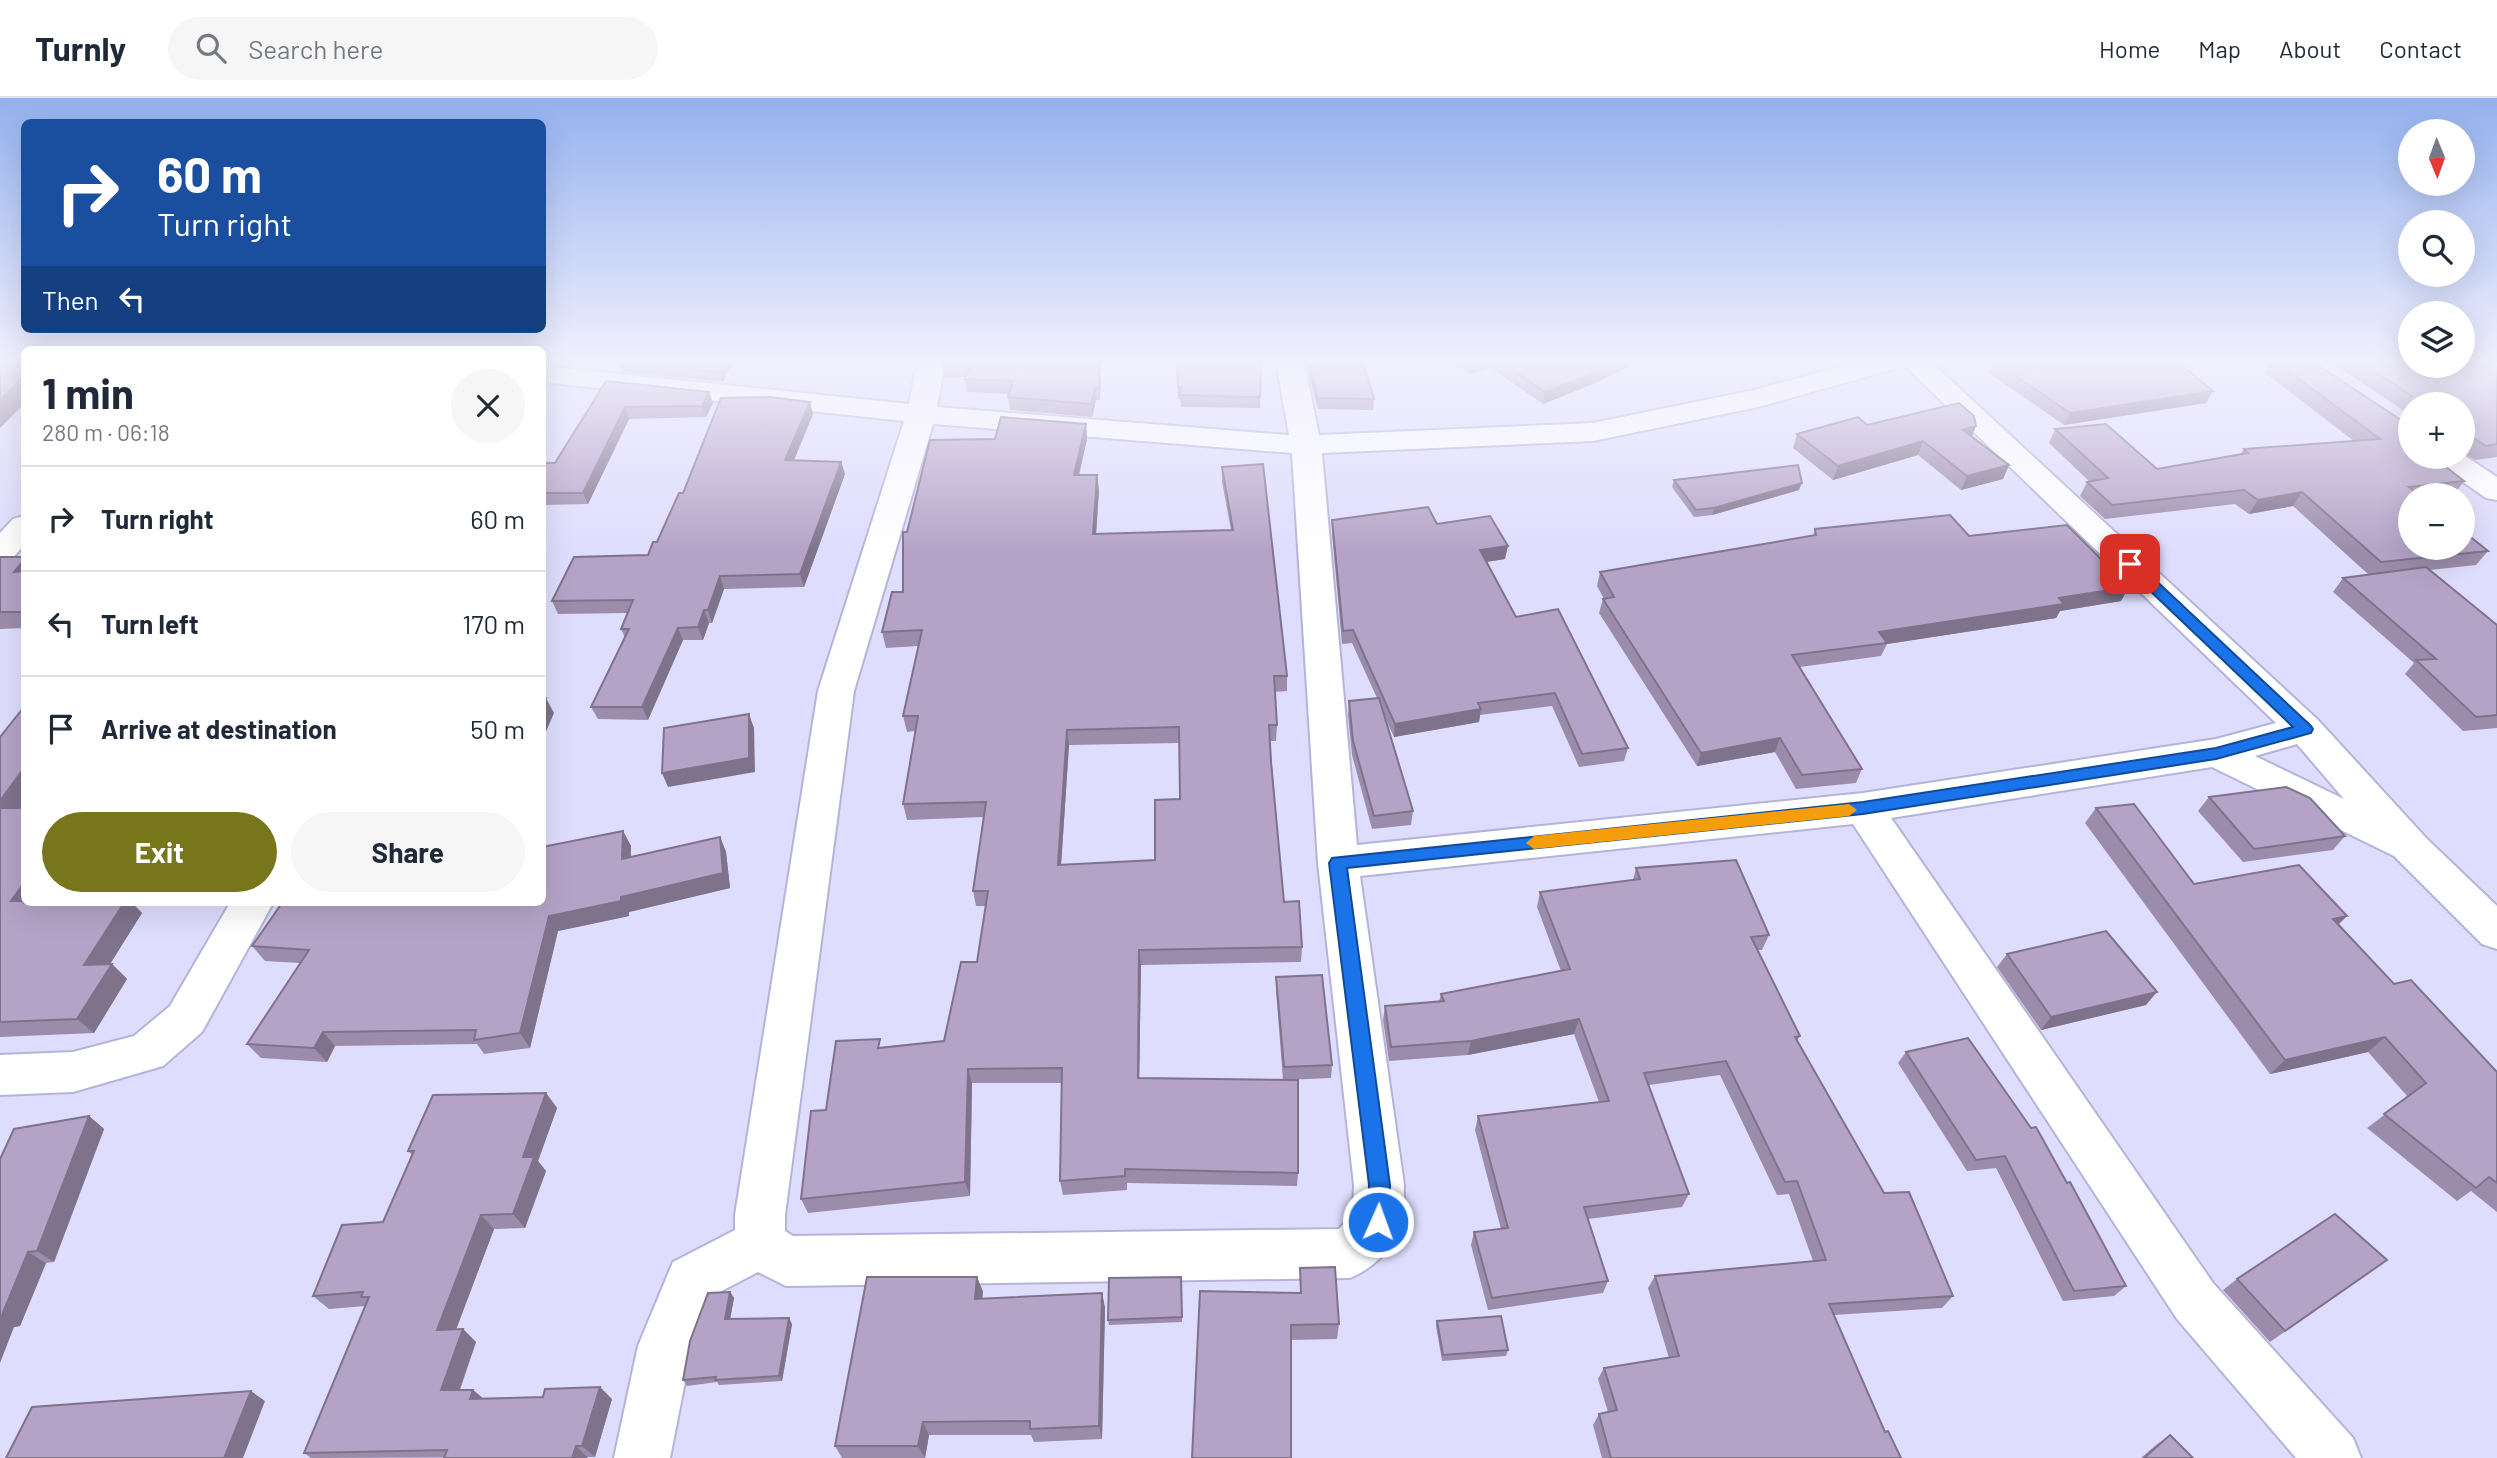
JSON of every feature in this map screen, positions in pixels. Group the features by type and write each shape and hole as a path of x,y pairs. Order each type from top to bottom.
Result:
{"street":[{"path":"760,1244 760,1215 836,691 917,425"},
{"path":"1063,425 1306,445 1592,432 1624,425"},
{"path":"760,1244 786,1261 1350,1253 1378,1222 1379,1185 1338,863 1306,445 1302,425"},
{"path":"1982,425 2305,729 2413,850 2497,932"},
{"path":"2465,469 2497,491"},
{"path":"0,552 21,529"},
{"path":"1338,863 1863,808 2216,754 2305,729"},
{"path":"2216,754 2413,850"},
{"path":"1863,808 2195,1301 2333,1458"},
{"path":"0,1076 73,1072 147,1052 186,1019 250,906"},
{"path":"642,1458 665,1346 691,1280 760,1244"}],"building":[{"path":"578,425 616,425 583,493 546,493 546,463 555,463"},
{"path":"710,425 800,425 785,460 841,462 800,574 720,576 708,610 704,610 698,627 678,628 642,707 591,707 629,629 621,629 633,600 552,601 574,557 648,555 653,542 657,542 679,493 683,493"},
{"path":"999,425 1086,425 1074,475 1097,475 1093,534 1233,530 1222,467 1263,464 1287,676 1274,676 1277,725 1269,725 1271,762 1284,902 1299,901 1302,947 1139,950 1138,1078 1298,1080 1298,1173 1125,1169 1125,1176 1060,1181 1062,1068 968,1069 965,1182 801,1199 811,1111 826,1110 836,1041 880,1039 878,1048 944,1041 961,962 977,962 988,891 973,891 986,802 903,804 918,716 903,716 922,630 882,632 892,592 903,592 903,532 907,532 930,440 995,439","holes":["1179,727 1180,799 1155,800 1155,860 1058,865 1067,730"]},
{"path":"1828,425 1976,425 1963,430 2009,465 1967,476 1923,441 1838,466 1797,434"},
{"path":"2108,425 2157,469 2248,453 2244,449 2380,439 2362,425 2398,425 2398,469 2448,469 2464,481 2398,483 2398,560 2400,560 2381,562 2302,492 2258,500 2244,490 2112,505 2087,482 2108,478 2055,429"},
{"path":"2475,425 2497,425 2497,444 2486,446 2475,439"},
{"path":"1798,465 1802,483 1714,508 1696,510 1674,480"},
{"path":"1428,507 1437,524 1490,516 1508,546 1480,550 1516,617 1558,609 1628,748 1582,754 1555,693 1478,703 1481,709 1395,724 1353,630 1343,631 1332,520"},
{"path":"1950,515 1969,536 2067,525 2129,587 2059,598 2064,604 1879,632 1887,643 1792,655 1862,769 1802,775 1780,738 1701,753 1603,599 1614,597 1600,572 1816,535 1815,529"},
{"path":"2475,540 2488,551 2475,552"},
{"path":"0,557 21,557 21,564 14,572 21,571 21,612 0,612"},
{"path":"2426,567 2497,625 2497,715 2476,717 2416,660 2436,659 2343,578"},
{"path":"1379,698 1413,811 1374,816 1353,741 1349,701"},
{"path":"21,711 21,772 0,801 0,737"},
{"path":"749,714 749,758 662,773 664,728"},
{"path":"2286,787 2310,798 2345,836 2254,849 2209,797"},
{"path":"2134,804 2194,884 2299,865 2347,916 2333,919 2394,984 2411,980 2497,1072 2497,1183 2489,1177 2476,1188 2384,1114 2426,1083 2385,1037 2285,1060 2096,808"},
{"path":"0,808 21,808 21,887 11,901 21,901 21,906 122,906 84,965 112,964 77,1019 0,1022"},
{"path":"623,831 622,859 720,837 723,873 621,897 621,901 549,916 520,1033 474,1040 476,1030 323,1032 314,1048 247,1044 309,950 252,946 280,906 546,906 546,846"},
{"path":"1736,860 1769,935 1751,937 1800,1036 1795,1037 1884,1193 1909,1192 1953,1296 1829,1304 1885,1432 1888,1431 1901,1458 1611,1458 1599,1414 1617,1410 1604,1368 1679,1356 1655,1276 1826,1260 1797,1181 1785,1182 1726,1061 1644,1073 1689,1194 1584,1207 1608,1281 1492,1298 1474,1232 1508,1228 1478,1116 1609,1101 1579,1019 1471,1041 1391,1047 1385,1006 1444,1001 1441,994 1570,969 1540,892 1640,879 1636,868"},
{"path":"2106,931 2157,992 2051,1017 2007,954"},
{"path":"1322,975 1332,1065 1284,1067 1276,977"},
{"path":"1968,1038 2031,1128 2036,1127 2067,1183 2070,1182 2126,1286 2074,1291 2005,1156 1976,1160 1906,1052"},
{"path":"546,1093 523,1157 534,1157 513,1214 481,1215 437,1330 463,1329 441,1390 473,1390 470,1399 543,1397 545,1389 600,1387 582,1446 576,1446 572,1458 444,1458 447,1450 304,1453 369,1297 361,1297 363,1292 313,1296 342,1225 383,1222 414,1151 408,1151 433,1095"},
{"path":"89,1116 37,1251 28,1252 0,1315 0,1159 14,1129"},
{"path":"2335,1214 2387,1260 2285,1331 2237,1279"},
{"path":"1335,1267 1339,1324 1291,1325 1291,1458 1192,1458 1200,1291 1301,1293 1300,1268"},
{"path":"867,1277 977,1277 975,1299 1102,1293 1099,1426 1030,1429 1030,1421 923,1422 918,1446 835,1446"},
{"path":"1181,1277 1182,1317 1108,1320 1109,1278"},
{"path":"730,1292 725,1319 789,1318 779,1376 683,1380 690,1341 708,1293"},
{"path":"1501,1316 1508,1350 1443,1355 1437,1321"},
{"path":"251,1391 224,1458 6,1458 32,1407"},
{"path":"2170,1435 2193,1458 2144,1458"}],"slow traffic":[{"path":"1534,843 1849,810"}],"route":[{"path":"1378,1222 1379,1185 1338,863 1863,808 2216,754 2305,729 2130,564"}]}
